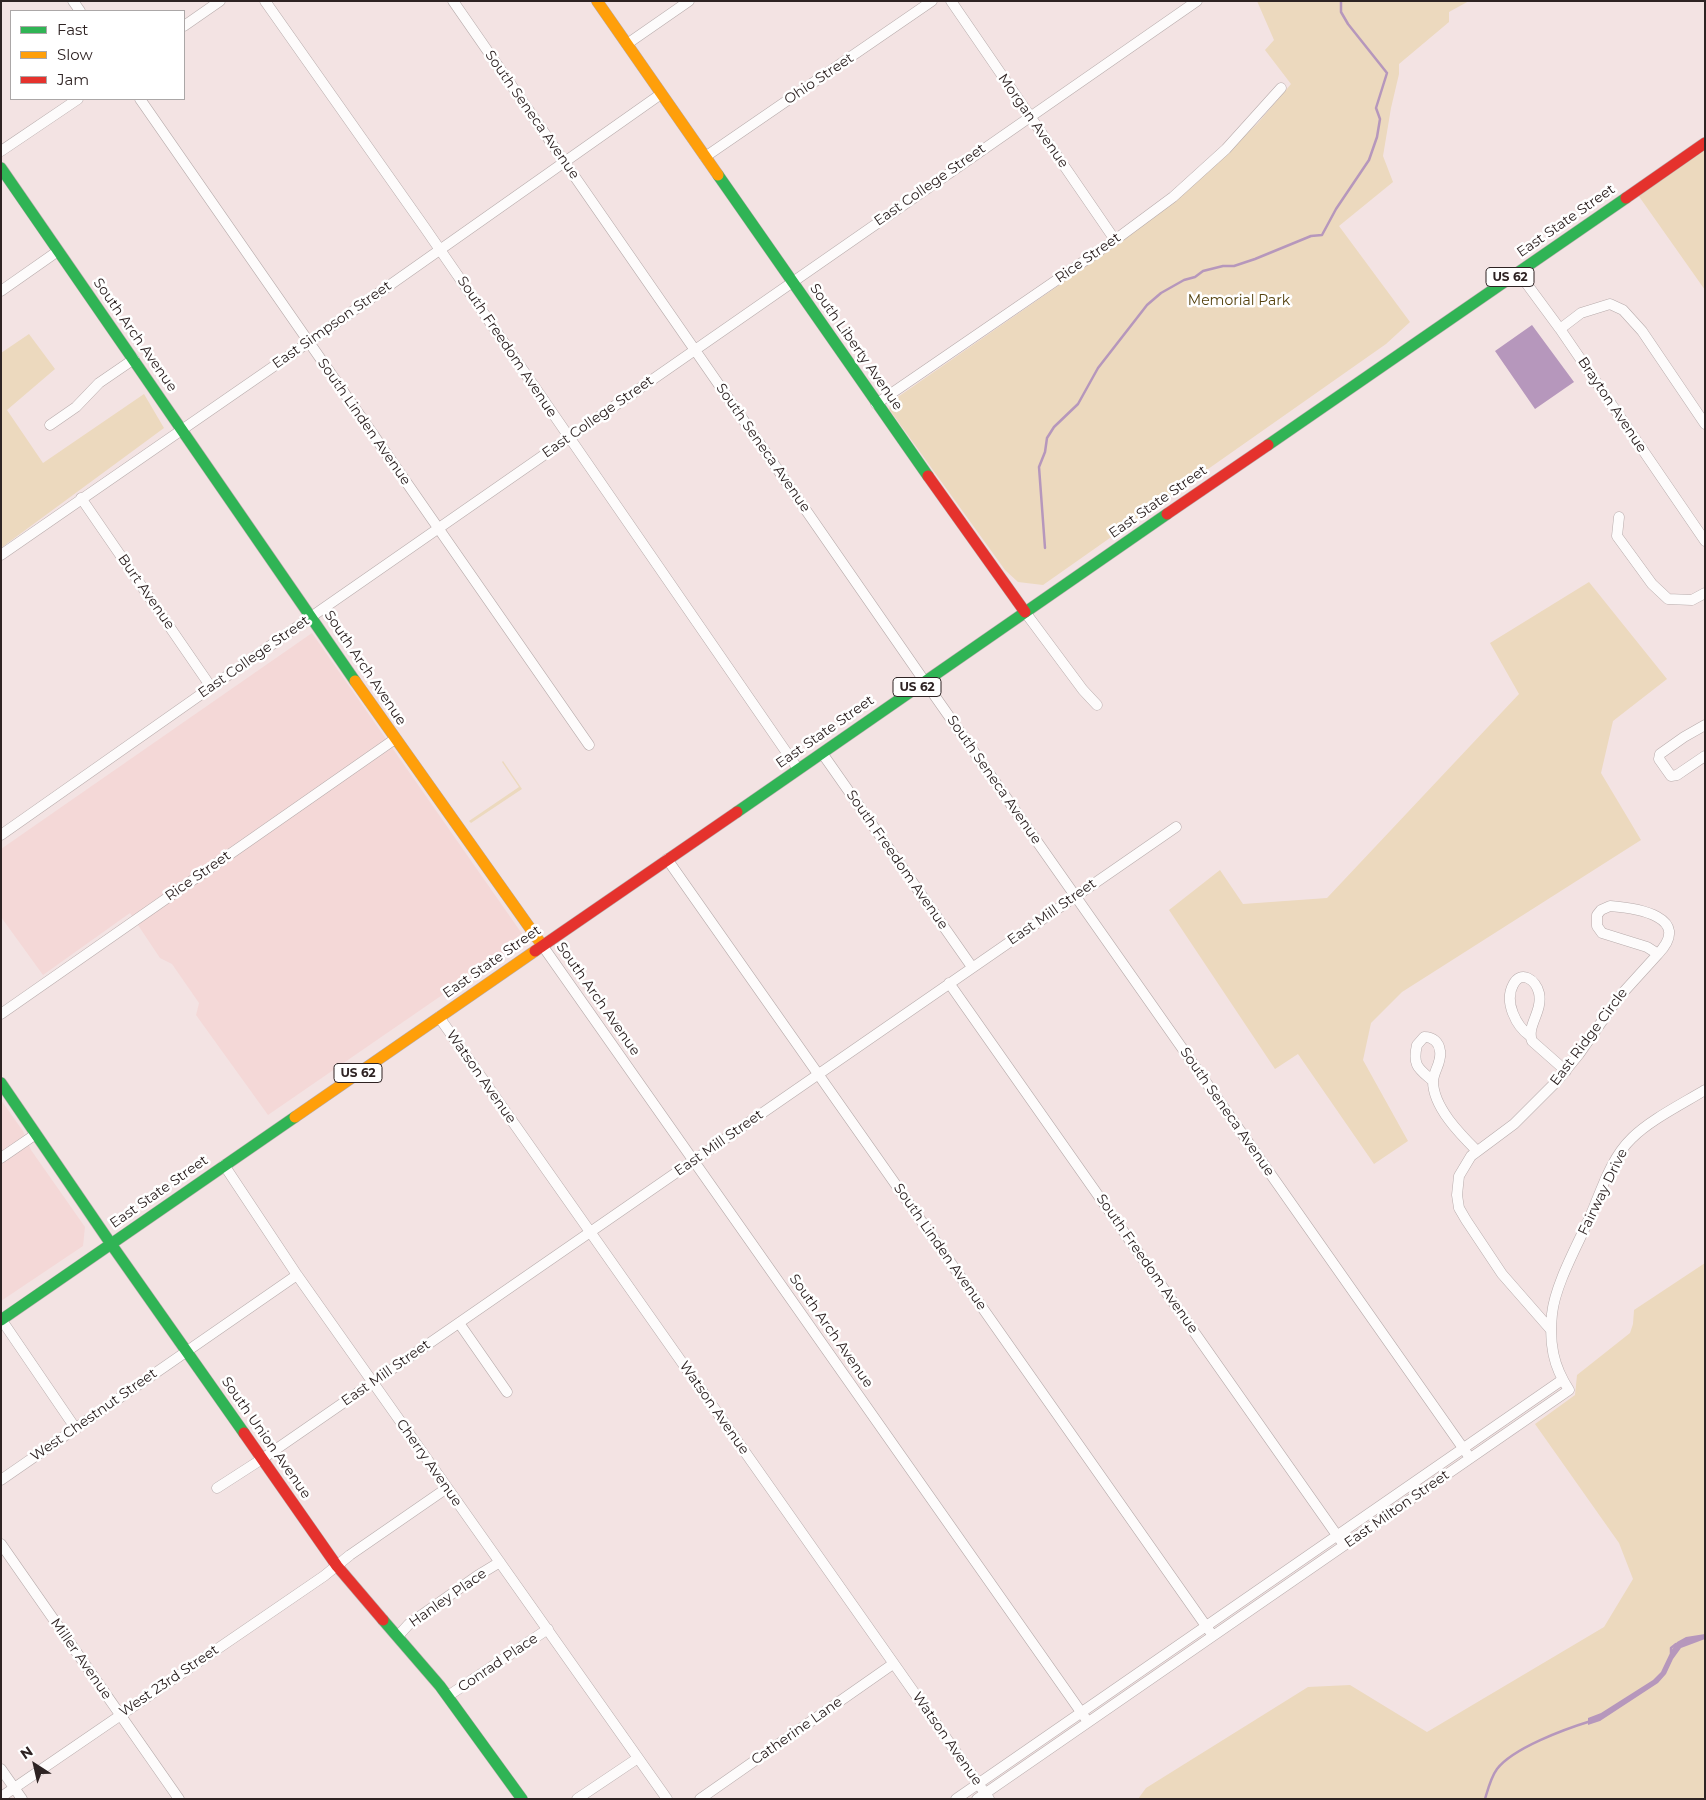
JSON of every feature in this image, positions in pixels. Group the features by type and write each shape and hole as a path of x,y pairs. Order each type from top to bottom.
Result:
{"main road":[{"name":"South Liberty Avenue","path":"597,1 876,404 1025,612"},
{"name":"East State Street","path":"111,1244 1705,143"},
{"name":"South Arch Avenue","path":"1,168 312,616 395,739 542,945"},
{"name":"South Union Avenue","path":"1,1084 337,1566 448,1696 522,1799"},
{"name":"US 62","path":"1,1319 111,1244"}],"street":[{"path":"185,25 220,1"},
{"name":"South Freedom Avenue","path":"265,1 440,250 798,769"},
{"name":"South Seneca Avenue","path":"453,1 925,682 1470,1458"},
{"path":"627,44 689,1"},
{"name":"Ohio Street","path":"705,157 932,1"},
{"name":"Morgan Avenue","path":"951,1 1115,240"},
{"name":"East College Street","path":"1,835 438,528 1197,1"},
{"name":"Rice Street","path":"876,404 1115,240 1173,196 1247,127 1281,88"},
{"name":"East Simpson Street","path":"1,555 182,428 309,342 661,94"},
{"path":"1,151 77,100"},
{"name":"South Linden Avenue","path":"141,100 589,745"},
{"path":"1,291 58,251"},
{"name":"Brayton Avenue","path":"1518,272 1560,329 1705,540"},
{"path":"1560,329 1581,313 1602,306 1610,304 1623,310 1642,331 1705,424"},
{"path":"50,425 76,407 99,383 134,359"},
{"name":"Burt Avenue","path":"81,498 211,687"},
{"path":"1619,517 1617,536 1652,584 1668,599 1692,600 1705,593"},
{"name":"South Liberty Avenue","path":"1025,612 1096,705"},
{"path":"1705,725 1684,736 1660,754 1659,759 1671,776 1676,776 1705,756"},
{"name":"Rice Street","path":"1,1014 395,739"},
{"name":"South Freedom Avenue","path":"822,752 972,967"},
{"name":"East Mill Street","path":"217,1488 262,1459 694,1161 1176,826"},
{"name":"South Linden Avenue","path":"667,859 1213,1636"},
{"name":"East Ridge Circle","path":"1551,1330 1502,1274 1466,1220 1459,1208 1456,1195 1459,1176 1466,1163 1477,1151 1528,1111 1566,1071 1619,997 1658,954 1666,945 1670,934 1667,925 1657,916 1610,906 1601,910 1597,916 1597,926 1602,933 1647,947 1658,954"},
{"name":"South Arch Avenue","path":"542,945 1088,1722"},
{"path":"1530,1036 1539,1008 1539,994 1534,982 1529,978 1522,977 1516,980 1512,986 1510,1000 1516,1018 1536,1046 1566,1071"},
{"name":"South Freedom Avenue","path":"949,983 1344,1546"},
{"name":"Watson Avenue","path":"439,1017 978,1783 984,1797"},
{"path":"1433,1081 1439,1102 1450,1123 1477,1151"},
{"name":"Fairway Drive","path":"1551,1330 1552,1313 1558,1289 1618,1155 1631,1138 1641,1129 1705,1090"},
{"path":"1,1158 36,1134"},
{"name":"Cherry Avenue","path":"224,1165 297,1275 667,1799"},
{"name":"West Chestnut Street","path":"1,1480 297,1275"},
{"path":"1,1319 76,1429"},
{"path":"459,1323 507,1392"},
{"path":"1551,1330 1557,1370 1562,1380"},
{"name":"East Milton Street","path":"956,1799 1562,1380 1569,1390 1034,1759 984,1797"},
{"path":"1510,1416 1518,1426"},
{"name":"West 23rd Street","path":"1,1797 447,1488"},
{"name":"Miller Avenue","path":"1,1544 179,1799"},
{"name":"Hanley Place","path":"398,1636 409,1624 500,1562"},
{"path":"1269,1582 1276,1592"},
{"name":"Conrad Place","path":"448,1696 548,1630"},
{"name":"Catherine Lane","path":"700,1799 894,1664"},
{"path":"1135,1675 1142,1685"},
{"path":"1027,1749 1034,1759"},
{"path":"577,1799 638,1758"},
{"path":"1,1769 22,1799"}],"shaded area":[{"path":"1532,325 1574,382 1535,409 1495,351"},
{"path":"312,633 525,938 268,1115 196,1015 199,1003 172,964 160,958 130,913 43,975 1,917 1,849"},
{"path":"1,1100 23,1131 31,1150 85,1227 83,1246 1,1301"},
{"path":"1705,1634 1705,1639 1681,1648 1666,1674 1658,1683 1600,1721 1588,1725 1588,1718 1601,1713 1653,1680 1661,1672 1677,1642 1686,1637"}],"green space":[{"name":"Memorial Park","path":"1257,1 1469,1 1449,12 1449,22 1399,64 1399,74 1383,156 1393,182 1339,226 1410,322 1386,344 1043,585 1018,582 1005,570 889,409 892,401 1117,245 1184,192 1257,124 1291,84 1265,50 1274,40"},
{"path":"1705,148 1705,290 1638,195"},
{"path":"29,334 55,369 7,410 43,463 144,394 164,428 1,548 1,353"},
{"path":"1589,582 1667,679 1613,721 1601,773 1641,840 1402,992 1371,1023 1363,1060 1408,1141 1374,1164 1298,1054 1275,1069 1169,910 1220,870 1243,904 1327,898 1519,694 1490,643"},
{"path":"503,761 522,789 471,823 469,821 519,787"},
{"path":"1705,1263 1705,1799 1138,1799 1146,1788 1308,1687 1350,1685 1427,1732 1604,1627 1633,1579 1619,1543 1535,1424 1575,1395 1577,1375 1630,1333 1634,1310"}],"waterway":[{"path":"1045,548 1039,467 1045,452 1047,438 1054,427 1078,404 1098,368 1147,305 1161,293 1184,280 1195,277 1203,271 1223,266 1234,266 1311,236 1322,235 1336,209 1369,160 1377,137 1380,119 1376,108 1387,73 1348,24 1341,12 1341,1"},
{"path":"1671,1653 1671,1648 1676,1644"},
{"path":"1485,1799 1493,1776 1505,1761 1540,1740 1591,1721"}],"traffic: fast":[{"path":"1,168 355,681"},
{"path":"718,175 928,476"},
{"path":"1268,445 1626,198"},
{"path":"737,812 1167,514"},
{"path":"1,1083 244,1433"},
{"path":"1,1320 295,1117"},
{"path":"383,1620 440,1686 522,1799"}],"traffic: slow":[{"path":"597,1 718,175"},
{"path":"355,681 542,945"},
{"path":"295,1117 535,951"}],"traffic: jam":[{"path":"1626,198 1705,143"},
{"path":"1167,514 1268,445"},
{"path":"928,476 1025,612"},
{"path":"535,951 737,812"},
{"path":"244,1433 337,1566 383,1620"}]}
